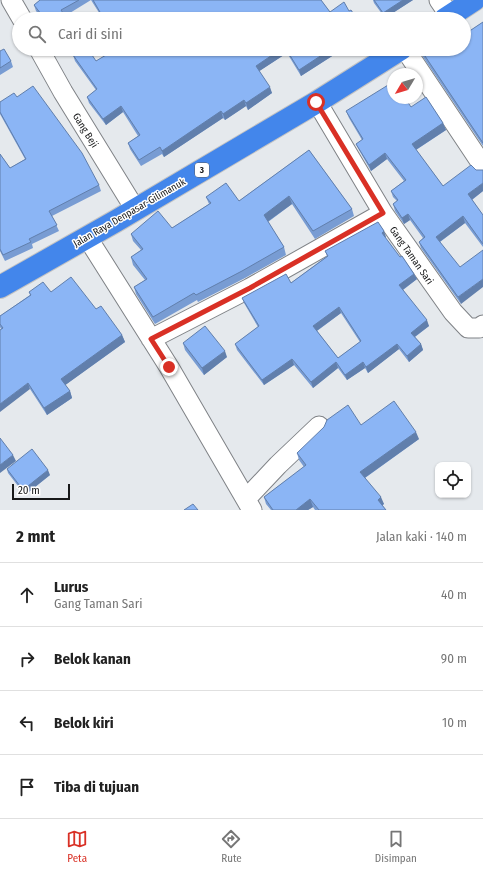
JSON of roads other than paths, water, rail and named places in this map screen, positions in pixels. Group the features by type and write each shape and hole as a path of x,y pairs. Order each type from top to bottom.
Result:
{"highway":[{"path":"445,12 474,0"},
{"name":"Jalan Raya Denpasar-Gilimanuk","path":"0,287 316,102 390,56"}],"street":[{"path":"11,0 18,12"},
{"name":"Gang Beji","path":"43,56 63,92 135,209"},
{"path":"409,56 483,166"},
{"name":"Gang Taman Sari","path":"316,102 383,213 453,312 468,328 479,328 483,325"},
{"path":"151,339 250,288 383,213"},
{"path":"87,237 151,339 249,504 278,465 319,426"}]}
